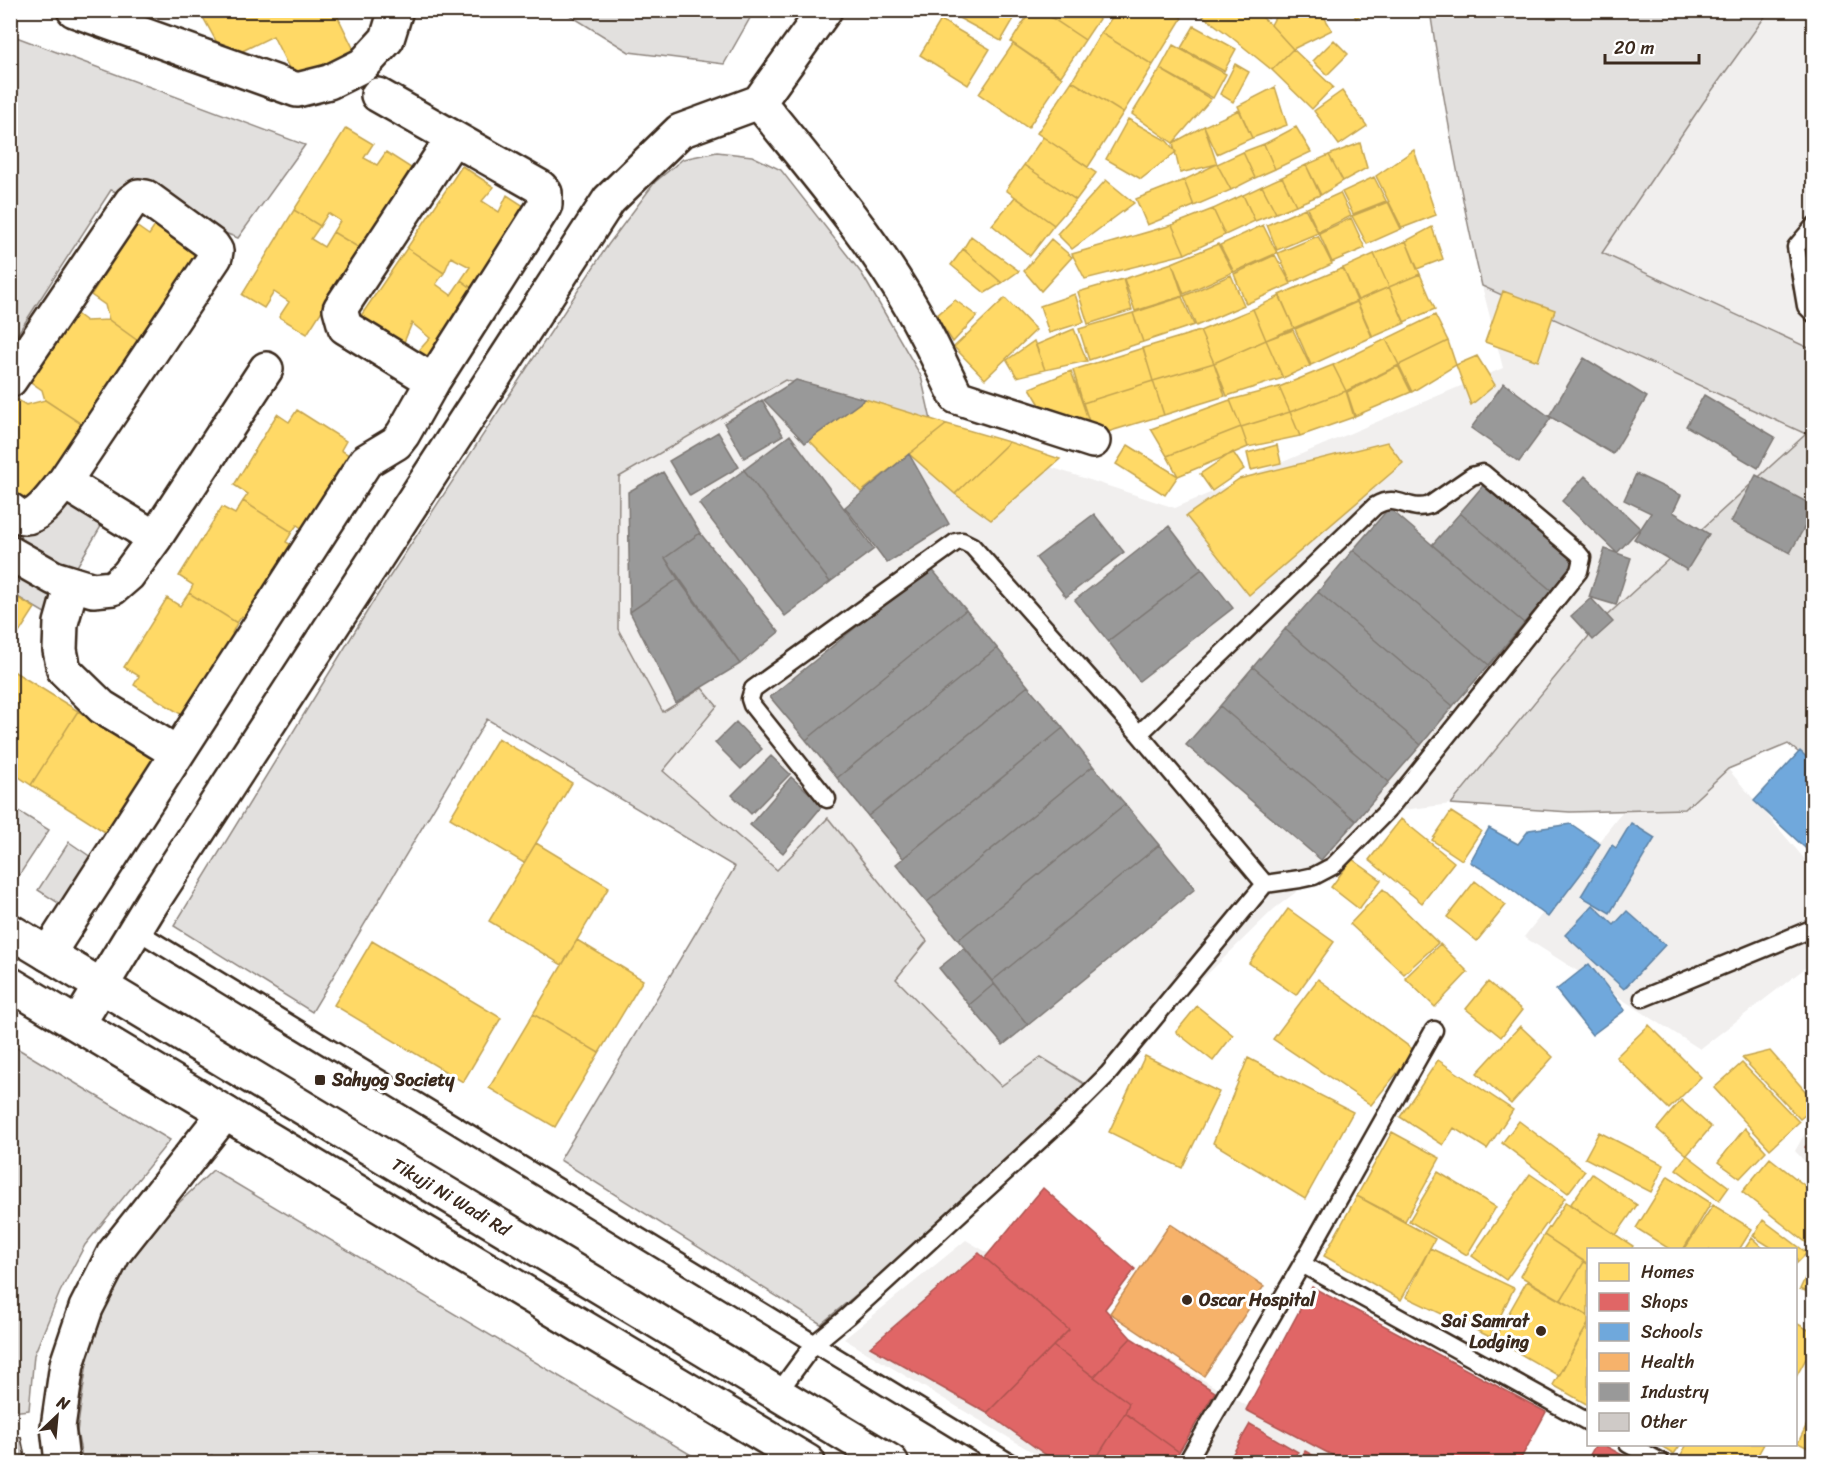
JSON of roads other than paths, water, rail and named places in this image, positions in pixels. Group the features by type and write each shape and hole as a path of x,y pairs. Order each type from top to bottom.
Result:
{"street":[{"path":"74,10 297,90 329,82 363,65 387,39 396,10"},
{"path":"78,1024 134,929 609,200 680,131 759,102 825,10"},
{"path":"48,954 366,461 396,443 403,434 433,381 545,205 545,193 540,186 378,95"},
{"path":"759,102 858,228 907,300 957,398 1093,441"},
{"path":"433,381 345,327 340,309 453,138"},
{"path":"10,380 131,202 139,196 146,196 212,245 216,251 215,257 64,482 35,516 20,517 10,510"},
{"path":"10,553 54,578 93,590 113,588 129,575 155,538 266,369"},
{"path":"64,482 155,538"},
{"path":"72,584 62,623 60,650 64,670 102,706 177,753"},
{"name":"Tikuji Ni Wadi Rd","path":"10,931 891,1462"},
{"path":"10,984 808,1462"},
{"path":"62,1462 58,1427 67,1364 86,1308 114,1253 225,1113"}],"lane":[{"path":"1814,226 1796,247 1806,306 1814,314"},
{"path":"777,1394 814,1344 1063,1119 1108,1074 1265,884 1314,876 1333,866 1387,811 1579,572 1582,558 1483,473 1472,476 1424,507 1384,500 1375,506 1139,734"},
{"path":"827,799 752,705 750,699 753,689 956,542 962,541 972,546 1139,734 1265,884"},
{"path":"1642,998 1814,928"},
{"path":"134,929 1009,1462"},
{"path":"1186,1462 1302,1264 1434,1030"},
{"path":"1302,1264 1587,1421"},
{"path":"1632,1446 1661,1462"}],"place":[{"name":"Sahyog Society","path":"320,1080"},
{"name":"Oscar Hospital","path":"1187,1300"},
{"name":"Sai Samrat Lodging","path":"1541,1331"}]}
